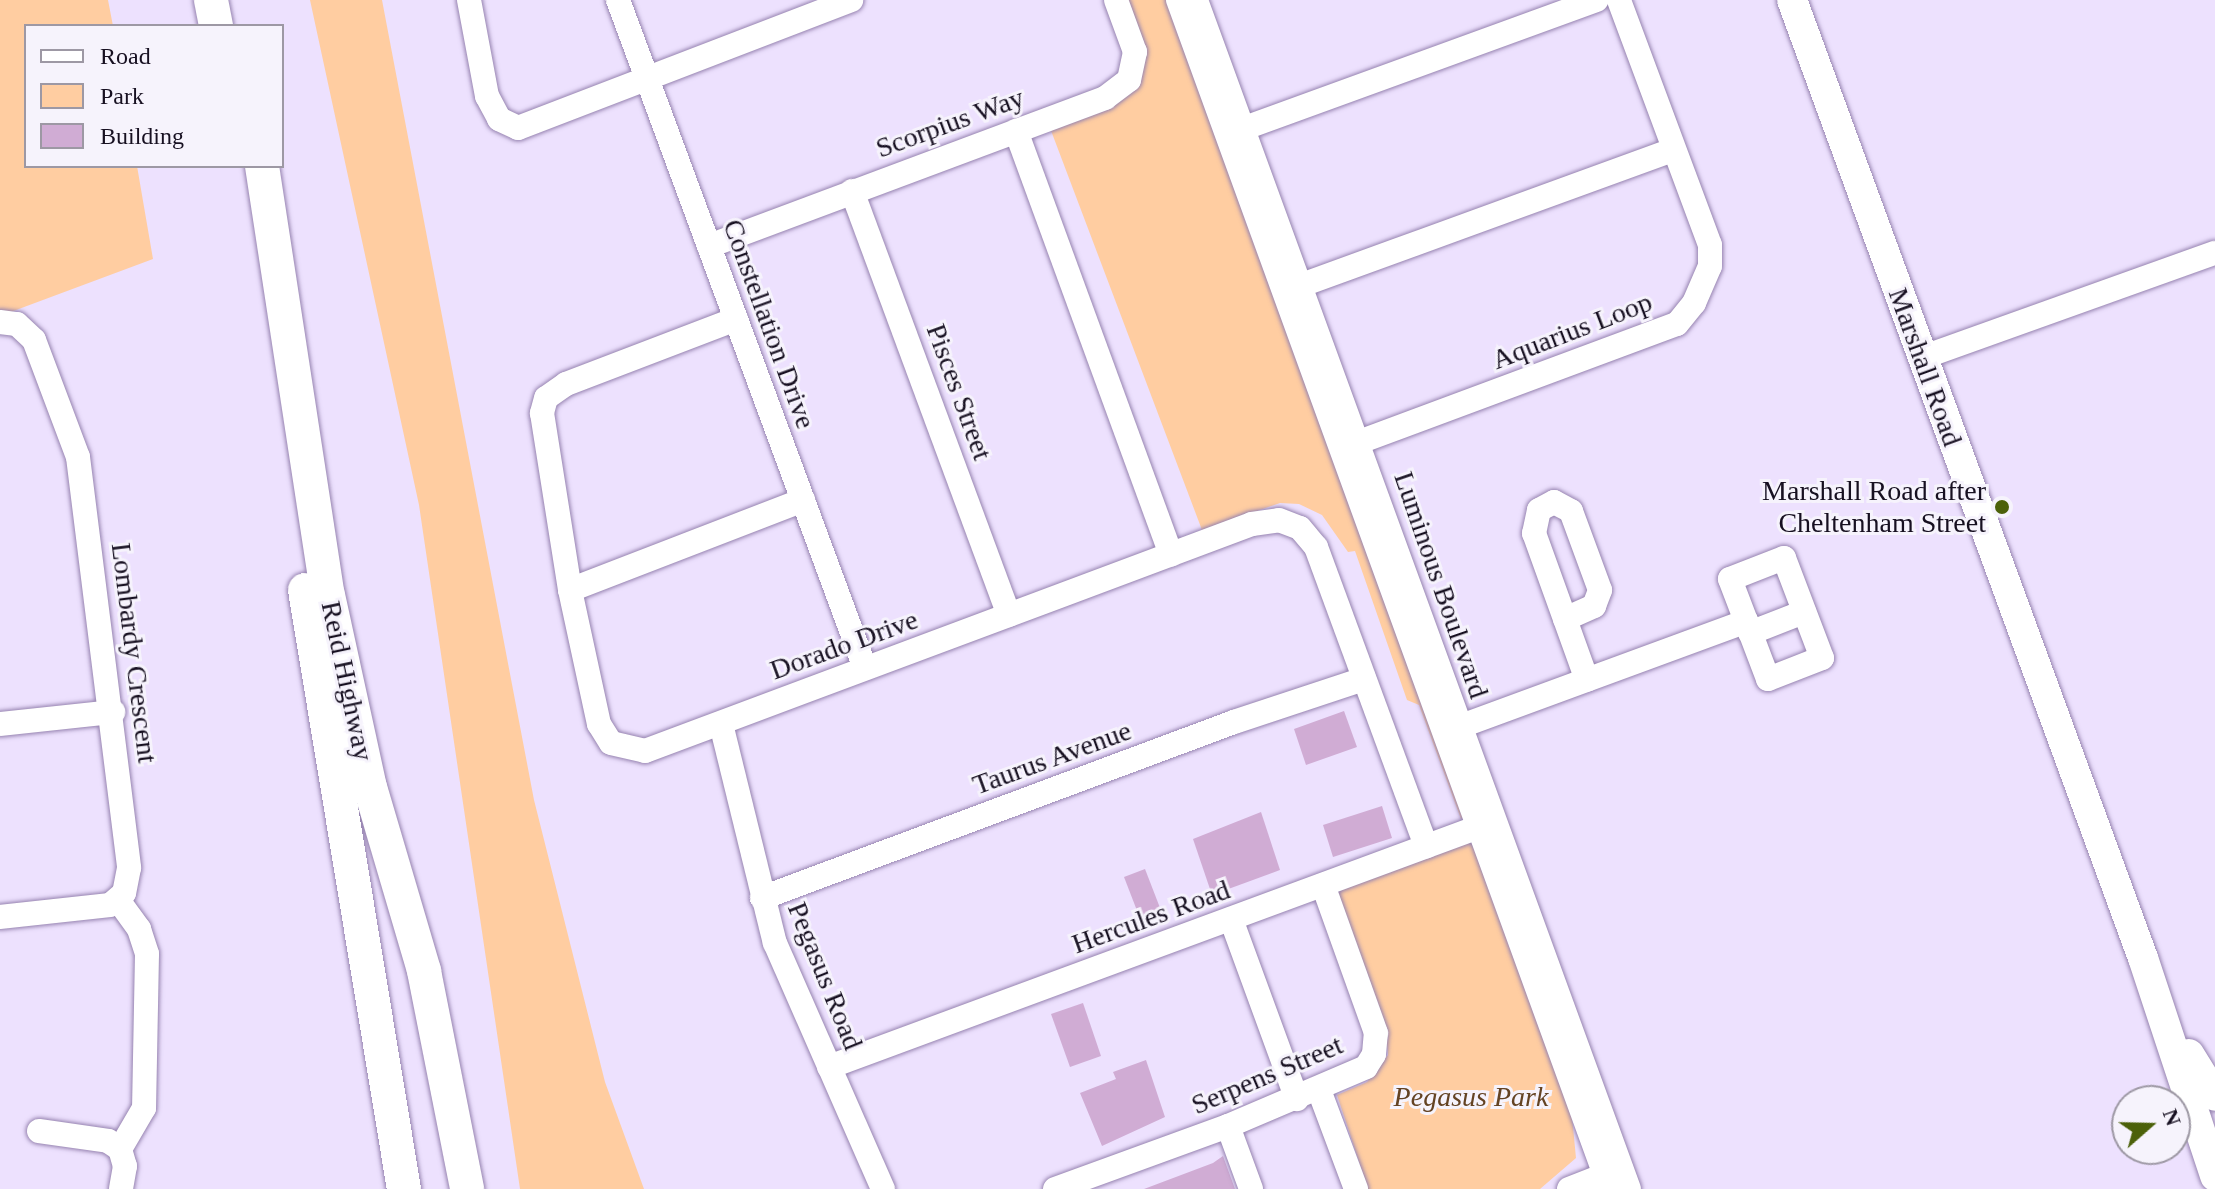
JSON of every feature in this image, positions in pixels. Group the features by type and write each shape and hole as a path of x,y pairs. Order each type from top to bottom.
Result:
{"highway":[{"path":"211,0 216,24"},
{"path":"233,0 238,24"},
{"name":"Reid Highway","path":"240,168 404,1189"},
{"name":"Reid Highway","path":"262,168 328,595 370,787 424,971 461,1144 467,1189"},
{"path":"461,1144 480,1189"}],"main road":[{"name":"Marshall Road","path":"1792,0 2143,958 2215,1176"},
{"name":"Marshall Road","path":"2143,958 2191,1059 2215,1096"}],"street":[{"path":"469,0 487,96 508,127 518,128 646,76 851,0"},
{"name":"Constellation Drive","path":"618,0 865,668"},
{"name":"Scorpius Way","path":"709,246 1105,98 1129,80 1135,52 1116,0"},
{"name":"Luminous Boulevard","path":"1178,0 1236,132"},
{"name":"Luminous Boulevard","path":"1196,0 1236,132 1617,1180"},
{"path":"1236,132 1597,0"},
{"name":"Aquarius Loop","path":"1350,446 1677,324 1702,285 1710,245 1619,0"},
{"path":"1016,131 1171,554"},
{"path":"1293,289 1673,150"},
{"name":"Pisces Street","path":"852,191 1009,615"},
{"path":"1921,358 2215,253"},
{"name":"Dorado Drive","path":"736,319 566,384 546,398 542,413 570,590 599,724 611,743 630,750 645,751 1267,519 1296,525 1316,547 1426,846"},
{"name":"Lombardy Crescent","path":"0,322 17,324 34,340 78,457 113,712 129,868 127,885 118,900"},
{"path":"570,590 803,500"},
{"path":"1565,619 1594,606 1600,590 1571,511 1563,502 1545,505 1535,516 1534,533 1565,619 1587,680"},
{"path":"1784,558 1822,658 1768,679 1748,627 1730,579 1784,558"},
{"path":"1451,730 1587,680 1748,627 1804,612"},
{"name":"Taurus Avenue","path":"762,898 1234,722 1364,679"},
{"path":"0,724 113,712"},
{"name":"Pegasus Road","path":"723,732 775,943 883,1189"},
{"name":"Hercules Road","path":"829,1067 1486,824"},
{"name":"Serpens Street","path":"1055,1189 1228,1126 1360,1073 1377,1041 1323,885"},
{"path":"0,917 101,907 118,900 139,929 147,954 144,1108 120,1149"},
{"path":"1231,919 1308,1094 1356,1189"},
{"path":"1228,1126 1251,1189"},
{"path":"39,1131 108,1141 120,1149 125,1166 121,1189"},
{"path":"1569,1189 1617,1180"}],"green space":[{"path":"0,0 108,0 113,24 24,24 24,168 137,168 153,259 0,316"},
{"path":"310,0 382,0 534,800 605,1082 644,1189 520,1189 419,505"},
{"path":"1116,0 1177,0 1473,815 1461,819 1419,705 1407,700 1355,551 1348,552 1322,515 1299,504 1280,503 1202,530 1047,120 1129,80"},
{"name":"Pegasus Park","path":"1470,837 1571,1106 1576,1158 1540,1189 1368,1189 1337,1095 1367,1082 1388,1055 1386,1032 1334,891"}],"building":[{"path":"1344,711 1357,747 1306,765 1294,729"},
{"path":"1382,806 1392,838 1333,857 1323,825"},
{"path":"1261,812 1280,870 1212,895 1193,839"},
{"path":"1145,869 1162,913 1141,921 1124,877"},
{"path":"1083,1003 1101,1056 1070,1067 1051,1014"},
{"path":"1146,1060 1165,1117 1102,1146 1080,1093 1116,1079 1113,1072"},
{"path":"1223,1156 1235,1189 1144,1189 1213,1163"}],"place":[{"name":"Marshall Road after Cheltenham Street","path":"2002,507"}]}
